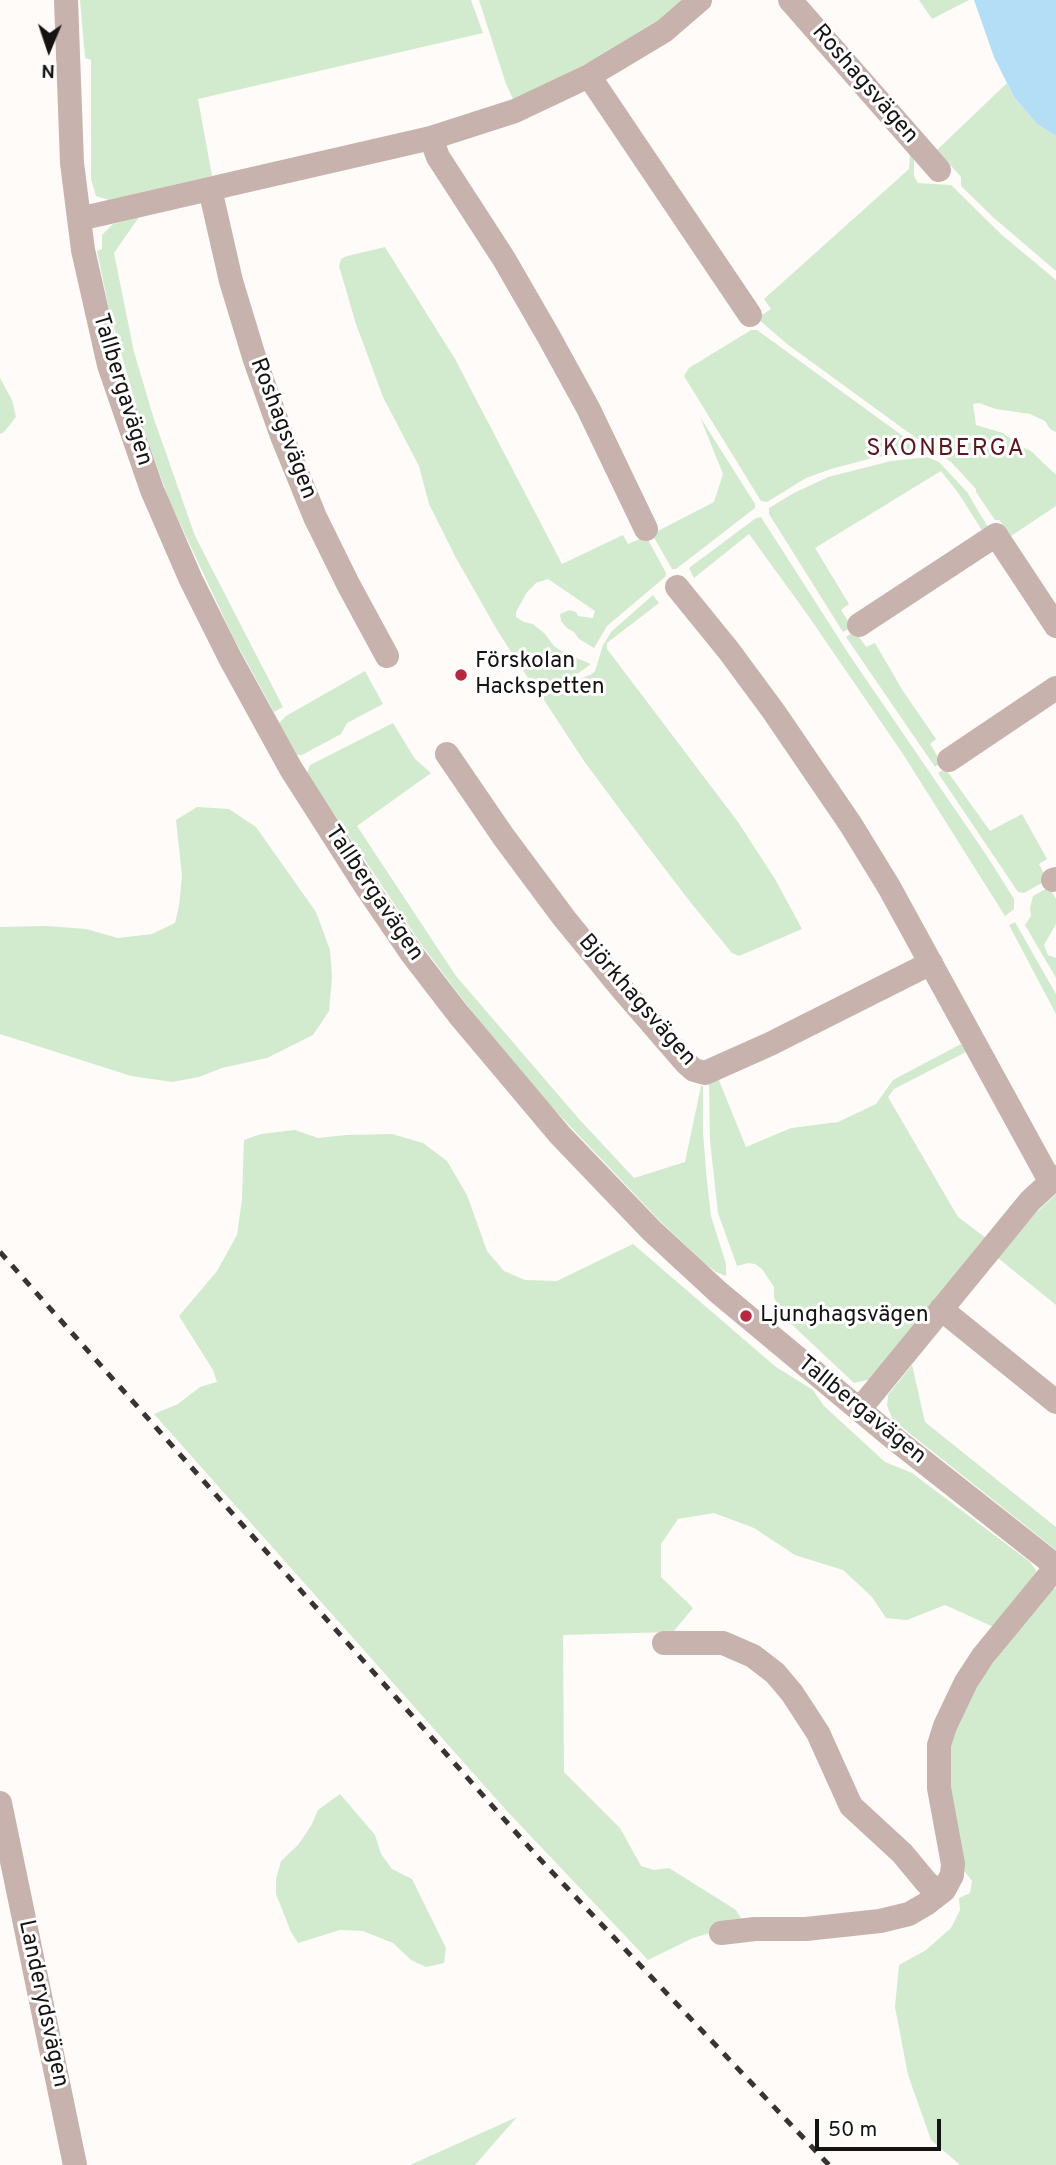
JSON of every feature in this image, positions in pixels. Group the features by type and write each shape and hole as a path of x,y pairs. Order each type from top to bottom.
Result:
{"street":[{"name":"Tallbergavägen","path":"66,0 72,163 88,271 109,365 152,490 191,580 291,769 412,954 459,1015 560,1135 660,1239 727,1300 859,1410 1056,1567"},
{"path":"79,219 431,138 514,111 589,76 664,30 700,0"},
{"name":"Roshagsvägen","path":"790,0 939,170"},
{"path":"589,76 750,315"},
{"path":"431,138 438,157 504,259 550,337 588,408 646,529"},
{"name":"Roshagsvägen","path":"210,190 235,294 282,436 315,517 387,656"},
{"path":"859,625 996,535 1056,626"},
{"path":"677,587 729,650 815,770 889,887 1053,1179 1030,1201 859,1410"},
{"path":"948,760 1056,688"},
{"name":"Björkhagsvägen","path":"447,754 503,836 565,918 631,1000 694,1070 705,1073 770,1044 931,964"},
{"path":"941,1309 1056,1402"},
{"path":"722,1933 880,1922 909,1913 926,1904 944,1889 953,1875 951,1844 939,1788 939,1745 945,1726 966,1682 984,1656 1056,1567"},
{"path":"664,1643 723,1643 753,1656 775,1673 792,1693 818,1733 851,1806 902,1853 927,1883 934,1888 944,1889"},
{"name":"Landerydsvägen","path":"0,1803 75,2165"}],"green space":[{"path":"80,0 471,0 483,33 198,99 212,176 109,200 96,196 91,179 91,60 85,58"},
{"path":"479,0 686,0 654,25 613,50 514,101"},
{"path":"919,0 969,0 932,19"},
{"path":"1007,83 1014,97 1037,124 1056,136 1056,271 961,186 961,177 937,150"},
{"path":"910,153 914,159 914,176 918,183 951,185 1002,235 1056,280 1056,432 1050,429 1045,421 1030,414 973,404 976,425 1003,433 1031,451 1056,475 1056,506 1011,536 999,520 995,520 976,489 951,462 787,344 757,318 771,309 764,299 909,169"},
{"path":"139,217 114,253 134,352 153,416 195,536 283,707 274,712 233,637 169,500 139,416 110,314 97,251 102,249 102,235 113,224"},
{"path":"385,247 455,359 562,564 623,535 628,544 646,536 666,573 665,577 607,626 594,648 567,628 561,621 560,614 570,610 578,616 593,618 595,611 548,579 536,583 527,592 516,617 533,624 564,653 591,664 577,674 543,686 534,685 530,681 497,630 429,504 419,466 383,397 356,324 339,266 341,259 347,256"},
{"path":"751,330 757,330 918,447 917,450 831,469 806,478 767,502 761,501 684,376 689,368"},
{"path":"0,378 12,400 16,417 0,434"},
{"path":"700,417 755,508 676,569 672,569 652,534 714,502 723,474"},
{"path":"927,457 939,462 967,492 989,529 983,532 941,471 815,548 849,604 841,610 852,627 843,632 769,514 769,508 828,477 891,461"},
{"path":"761,517 850,656 1014,899 1014,909 1005,916 903,754 749,534 694,578 689,568"},
{"path":"653,595 659,603 607,643 607,649 738,822 775,879 802,929 739,956 732,953 636,831 584,761 544,700 544,694 592,674 603,645 612,631"},
{"path":"855,631 866,647 875,643 903,691 936,739 930,744 941,762 935,767 846,637"},
{"path":"365,671 383,704 347,723 341,734 302,755 297,755 279,723 286,716"},
{"path":"393,723 415,759 431,773 357,826 456,976 579,1119 634,1178 685,1162 703,1086 703,1133 711,1216 726,1264 726,1276 705,1264 659,1220 550,1105 476,1017 421,944 307,773 310,765"},
{"path":"945,768 990,831 1022,814 1047,859 1039,864 1047,880 1024,893 1018,892 938,773"},
{"path":"197,807 229,809 256,827 316,912 330,950 332,977 329,1011 313,1035 267,1058 172,1082 131,1076 0,1034 0,927 48,926 86,929 118,938 152,934 175,923 182,876 176,820"},
{"path":"1049,887 1056,899 1056,924 1044,945 1048,955 1056,958 1056,978 1025,925 1031,916 1033,896"},
{"path":"1015,922 1056,994 1056,1014 1009,925"},
{"path":"961,1044 966,1052 894,1089 888,1097 958,1217 986,1238 871,1379 854,1383 787,1320 774,1298 774,1287 762,1269 748,1263 737,1266 718,1213 710,1141 709,1082 718,1078 746,1147 791,1128 838,1122 876,1104 893,1080"},
{"path":"295,1130 318,1138 392,1134 423,1143 447,1161 467,1195 487,1251 504,1271 525,1280 557,1281 633,1244 776,1367 813,1390 824,1406 885,1462 912,1473 1030,1562 1036,1570 1036,1579 996,1628 945,1605 907,1620 886,1618 872,1597 843,1570 795,1555 754,1528 714,1513 678,1519 661,1544 661,1577 693,1608 673,1632 563,1635 564,1772 620,1828 641,1866 654,1870 669,1868 736,1910 744,1923 693,1938 648,1960 506,1810 154,1414 178,1404 200,1387 217,1382 213,1370 179,1316 217,1271 237,1235 242,1199 244,1140 261,1134"},
{"path":"1056,1194 1056,1305 998,1258"},
{"path":"912,1365 925,1422 1056,1527 1056,1550 893,1420 887,1406 888,1395"},
{"path":"1056,1588 1056,2165 960,2165 931,2140 908,2075 895,2007 899,1965 926,1950 951,1928 960,1910 959,1898 970,1893 972,1881 963,1869 949,1810 947,1752 965,1700 1047,1591"},
{"path":"340,1794 375,1835 381,1854 392,1869 412,1879 446,1948 444,1963 426,1967 411,1960 393,1943 363,1931 340,1930 298,1943 291,1932 276,1894 276,1879 281,1861 298,1845 318,1810"},
{"path":"517,2117 475,2165 410,2165"}],"water":[{"path":"974,0 1056,0 1056,136 1037,124 1014,97 994,57"}],"railway":[{"path":"0,1252 536,1855 829,2165"}],"place":[{"name":"Förskolan Hackspetten","path":"461,675"},
{"name":"Ljunghagsvägen","path":"746,1316"}],"district":[{"name":"SKONBERGA","path":"946,450"}]}
